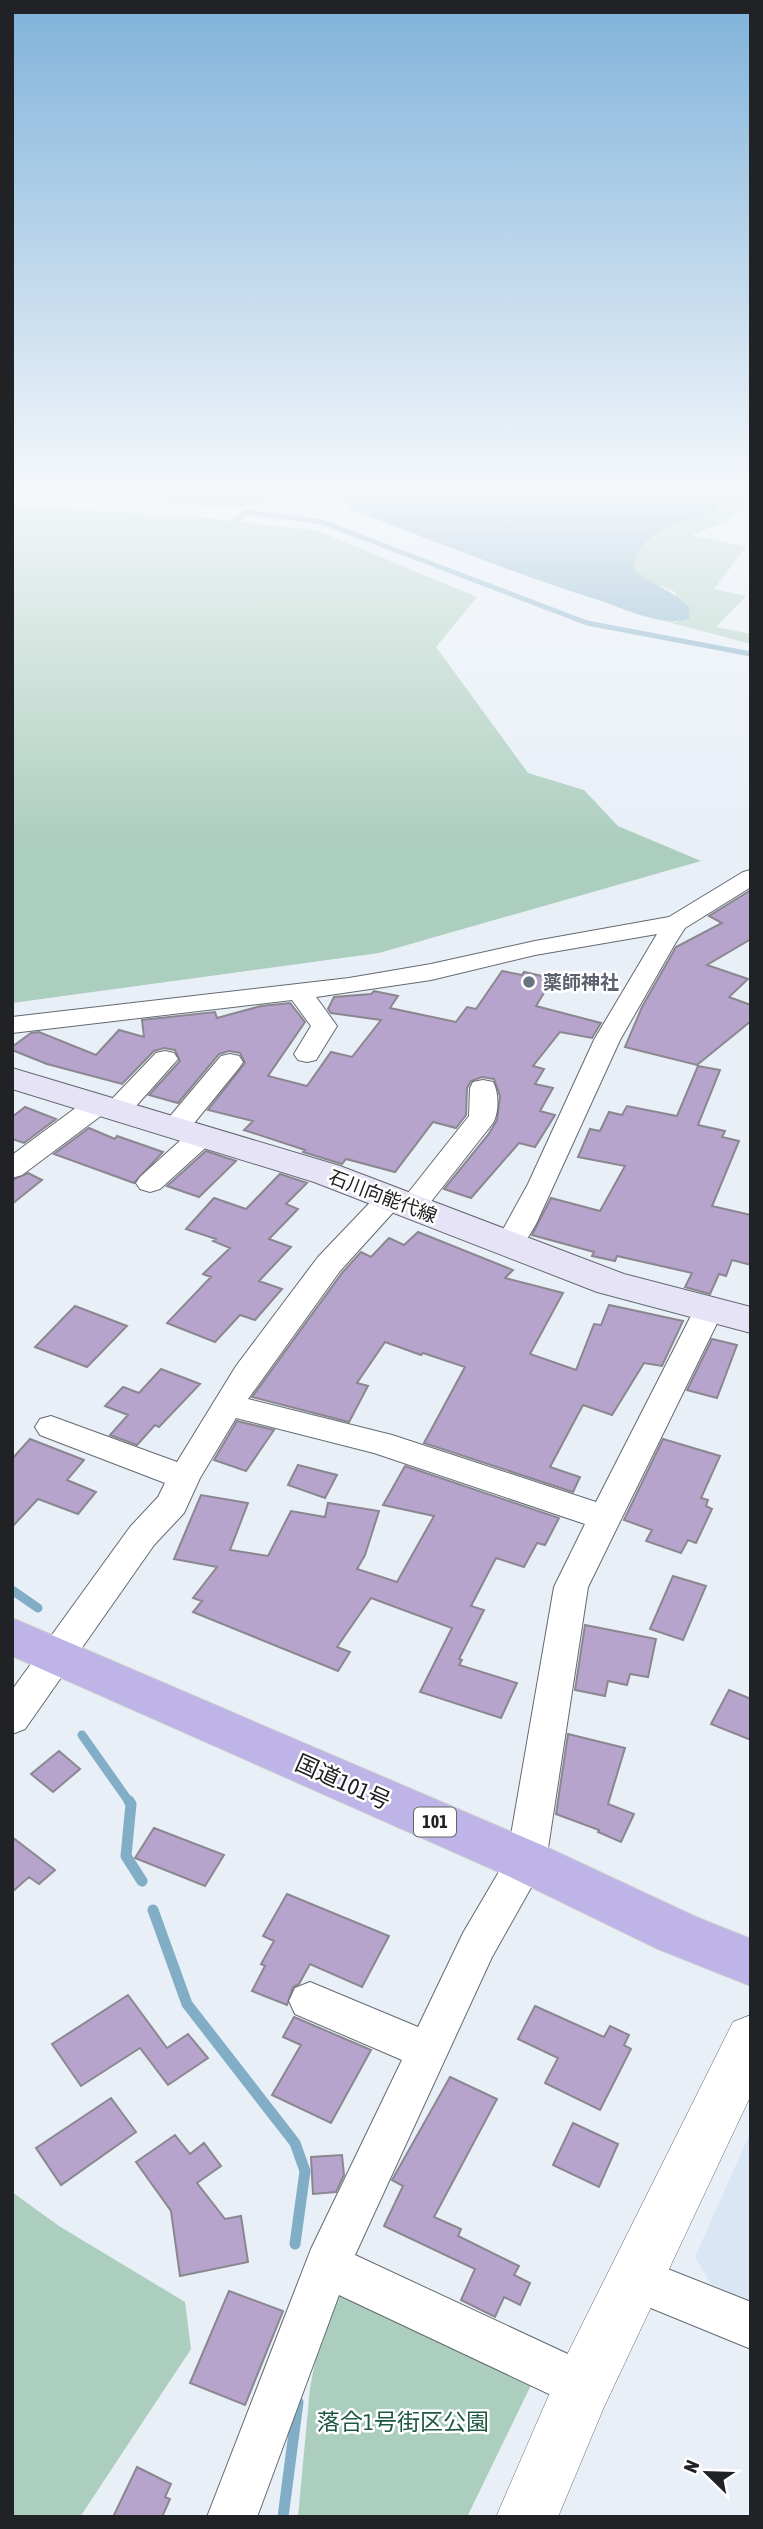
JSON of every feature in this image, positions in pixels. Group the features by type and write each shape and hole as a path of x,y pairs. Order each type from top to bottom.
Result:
{"highway":[{"name":"国道101号","path":"12,1636 526,1861 677,1933 751,1963"}],"main road":[{"name":"石川向能代線","path":"12,1078 327,1174 611,1283 708,1311 751,1320"}],"street":[{"path":"12,1025 299,992 431,972 535,948 676,923 751,877"},
{"path":"510,1244 534,1205 588,1079 623,1007 676,923"},
{"path":"299,992 324,1026 307,1054"},
{"path":"12,1169 109,1106 165,1059"},
{"path":"150,1183 189,1131 230,1062"},
{"path":"12,1719 142,1536 172,1504 184,1477 247,1374 329,1264 401,1202 483,1117 483,1088"},
{"path":"232,2517 327,2265 477,1946 526,1861 571,1587 708,1311"},
{"path":"228,1405 380,1443 605,1518"},
{"path":"51,1427 184,1477"},
{"path":"310,2001 428,2051"},
{"path":"527,2517 583,2386 751,2039"},
{"path":"327,2265 583,2386"},
{"path":"635,2279 751,2326"}],"shaded area":[{"path":"751,2131 751,2304 714,2289 695,2257"}],"green space":[{"path":"12,609 467,609 436,647 528,773 584,790 618,826 701,861 379,953 12,1003"},
{"path":"677,609 733,609 716,627 751,634 751,644 653,618 678,622"},
{"path":"12,2192 59,2226 185,2302 191,2349 80,2517 12,2517"},
{"name":"落合1号街区公園","path":"342,2288 533,2381 467,2517 298,2517 310,2388 323,2321"}],"water":[{"path":"624,609 689,609 689,619 678,621"}],"building":[{"path":"751,890 751,939 707,965 748,979 729,997 751,1005 751,1021 697,1065 625,1047 642,1007 676,947 722,923 709,916"},
{"path":"502,971 546,977 543,981 550,983 536,1006 601,1023 592,1038 560,1032 533,1066 544,1069 535,1084 553,1088 540,1111 555,1115 535,1147 519,1143 471,1198 444,1189 497,1120 500,1096 494,1079 482,1077 471,1081 467,1088 466,1115 456,1128 433,1122 395,1172 346,1159 342,1164 303,1152 305,1150 244,1130 253,1121 208,1110 245,1063 240,1053 229,1051 219,1054 178,1103 149,1095 180,1061 175,1050 164,1048 154,1051 122,1084 47,1064 12,1050 12,1047 31,1033 39,1032 96,1055 119,1030 144,1037 142,1020 215,1012 217,1018 261,1006 290,1003 305,1022 268,1076 307,1086 331,1052 352,1057 381,1020 331,1013 328,1009 334,997 371,994 374,991 398,996 390,1008 456,1022 467,1007 476,1009"},
{"path":"698,1066 720,1070 698,1125 725,1131 722,1137 739,1141 712,1206 751,1215 751,1265 732,1260 726,1276 719,1274 710,1294 685,1287 692,1273 617,1256 615,1261 592,1256 594,1252 532,1235 551,1198 600,1211 625,1166 578,1157 590,1129 600,1131 609,1112 622,1115 627,1106 677,1116"},
{"path":"25,1107 56,1119 24,1143 12,1139 12,1117"},
{"path":"89,1128 115,1139 117,1136 163,1152 134,1183 54,1154"},
{"path":"206,1151 236,1161 199,1197 167,1186"},
{"path":"28,1173 42,1180 12,1204 12,1180"},
{"path":"280,1174 307,1183 286,1204 298,1209 269,1239 291,1247 259,1281 282,1289 255,1320 240,1315 215,1342 167,1323 211,1277 203,1274 230,1248 213,1241 216,1239 186,1229 214,1198 246,1209"},
{"path":"418,1232 513,1270 505,1278 563,1293 530,1354 576,1370 594,1324 601,1325 609,1305 683,1321 662,1366 644,1363 612,1415 583,1405 550,1467 580,1477 573,1492 424,1443 465,1367 423,1353 421,1355 385,1342 357,1383 368,1386 349,1422 252,1397 342,1273 361,1252 371,1257 389,1238 404,1245"},
{"path":"75,1306 127,1326 87,1367 35,1347"},
{"path":"712,1339 737,1345 717,1398 687,1390"},
{"path":"161,1369 200,1384 159,1427 155,1425 137,1445 110,1435 128,1415 105,1406 123,1387 139,1393"},
{"path":"237,1421 274,1430 246,1471 214,1460"},
{"path":"30,1439 84,1460 67,1480 96,1492 78,1514 38,1499 12,1527 12,1459"},
{"path":"663,1439 720,1456 701,1498 708,1500 706,1506 712,1509 696,1543 688,1540 681,1553 646,1541 652,1530 624,1520"},
{"path":"298,1465 337,1475 325,1498 288,1485"},
{"path":"405,1466 559,1518 545,1545 537,1543 524,1567 496,1558 471,1606 484,1610 459,1659 462,1660 459,1665 517,1683 501,1718 420,1692 452,1628 371,1598 337,1647 350,1652 338,1671 193,1612 202,1601 193,1598 217,1567 174,1559 201,1495 248,1503 230,1550 268,1556 291,1511 325,1517 328,1503 379,1511 365,1555 357,1569 397,1582 434,1516 383,1505"},
{"path":"673,1576 706,1586 683,1640 650,1629"},
{"path":"585,1625 656,1639 648,1677 630,1674 627,1685 608,1681 605,1696 575,1690"},
{"path":"729,1690 751,1699 751,1740 711,1724"},
{"path":"568,1734 625,1748 608,1804 634,1814 621,1842 598,1832 599,1830 556,1814"},
{"path":"59,1751 80,1769 53,1792 31,1774"},
{"path":"154,1828 224,1855 205,1886 135,1858"},
{"path":"12,1837 55,1870 39,1884 29,1877 12,1892"},
{"path":"287,1894 389,1936 362,1987 310,1964 299,1984 293,1987 287,2005 252,1991 265,1966 261,1964 274,1941 263,1936"},
{"path":"128,1995 167,2048 188,2034 208,2058 168,2085 140,2048 81,2086 52,2044"},
{"path":"535,2006 604,2037 610,2026 629,2035 624,2045 631,2049 600,2110 545,2083 558,2058 518,2039"},
{"path":"294,2017 371,2050 331,2123 272,2095 301,2045 283,2037"},
{"path":"450,2077 497,2099 434,2217 461,2229 458,2236 519,2266 514,2275 530,2283 520,2305 504,2297 495,2317 461,2300 475,2269 384,2226 403,2186 392,2180"},
{"path":"111,2098 136,2132 61,2185 36,2148"},
{"path":"573,2123 618,2144 599,2187 553,2165"},
{"path":"175,2135 190,2154 204,2143 221,2166 197,2183 225,2219 241,2216 248,2262 180,2276 171,2211 136,2162"},
{"path":"342,2155 344,2175 336,2192 313,2194 311,2157"},
{"path":"229,2291 283,2311 245,2405 190,2383"},
{"path":"137,2467 171,2484 165,2497 170,2499 162,2517 113,2517"}],"waterway":[{"path":"550,609 587,623 751,654"},
{"path":"12,1590 38,1608"},
{"path":"82,1735 130,1803"},
{"path":"129,1801 131,1804 126,1856 142,1881"},
{"path":"153,1910 187,2004 295,2143 305,2171 295,2244"},
{"path":"283,2517 298,2402"}],"place":[{"name":"薬師神社","path":"529,982"}]}
